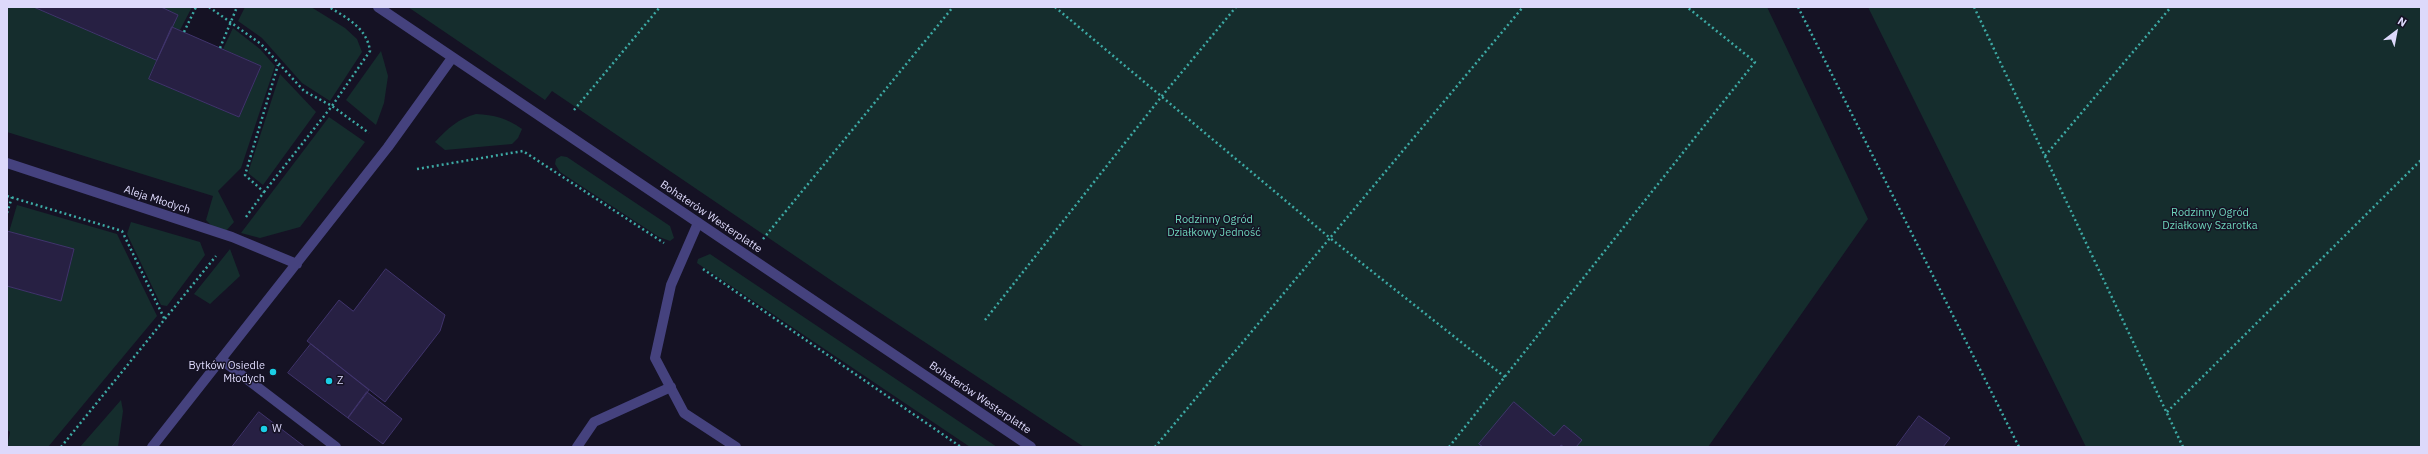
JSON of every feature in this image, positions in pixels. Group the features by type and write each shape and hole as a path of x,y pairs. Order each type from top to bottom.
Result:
{"street":[{"name":"Bohaterów Westerplatte","path":"378,7 1031,447"},
{"path":"152,447 222,360 388,147 452,58"},
{"name":"Aleja Młodych","path":"7,163 232,237 297,264"},
{"path":"698,223 671,285 655,358 684,413 736,447"},
{"path":"222,360 336,447"},
{"path":"577,447 594,422 670,387"}],"path":[{"path":"184,32 196,7"},
{"path":"209,7 231,21 261,44 278,65 304,91 332,106 371,135"},
{"path":"220,48 237,7"},
{"path":"61,447 232,237 264,192 332,106 370,51 369,41 362,30 329,7"},
{"path":"574,110 660,7"},
{"path":"763,239 953,7"},
{"path":"1055,7 1330,238 1505,376"},
{"path":"985,320 1162,96 1236,7"},
{"path":"1155,447 1523,7"},
{"path":"1449,447 1755,62 1687,7"},
{"path":"1798,7 2019,447"},
{"path":"1974,7 2183,447"},
{"path":"2044,156 2171,7"},
{"path":"264,192 244,175 278,65"},
{"path":"417,169 523,151 683,256 961,447"},
{"path":"2167,412 2421,160"},
{"path":"7,196 122,231 165,320"},
{"path":"7,213 12,197"}],"green space":[{"path":"7,7 34,7 157,60 149,79 239,117 261,66 223,49 233,28 260,49 275,66 241,168 218,191 234,222 225,232 213,227 206,220 213,196 7,132"},
{"path":"161,7 192,7 180,30 172,27 178,15"},
{"path":"245,7 311,7 345,28 357,39 362,52 330,101 302,83 262,38 238,21"},
{"name":"Rodzinny Ogród Działkowy Jedność","path":"408,7 1767,7 1868,219 1708,447 1084,447 838,285 552,91 545,100"},
{"name":"Rodzinny Ogród Działkowy Szarotka","path":"1868,7 2421,7 2421,447 2086,447"},
{"path":"381,51 388,76 384,103 376,125 346,100"},
{"path":"280,74 316,112 263,185 248,173"},
{"path":"476,114 500,118 511,122 522,129 518,138 512,144 445,150 435,142 444,132 454,125"},
{"path":"329,117 365,142 300,227 260,238 241,233"},
{"path":"561,156 567,157 670,226 674,238 670,241 659,237 560,172 555,164 556,159"},
{"path":"17,205 117,234 157,316 48,447 7,447 10,432 7,430 7,286 61,301 74,250 9,232"},
{"path":"131,222 200,242 205,255 167,306 161,305 127,234"},
{"path":"230,249 240,276 210,304 194,294"},
{"path":"710,254 997,447 970,447 697,263 698,259"},
{"path":"121,400 123,411 118,447 80,447"}],"building":[{"path":"34,7 161,7 178,15 157,60"},
{"path":"172,27 261,66 239,117 149,79"},
{"path":"7,231 74,249 61,301 7,286"},
{"path":"386,269 445,315 440,331 385,402 307,341 339,300 353,311"},
{"name":"Z","path":"311,344 369,390 348,418 288,373"},
{"path":"367,392 402,419 383,444 348,418"},
{"path":"1514,402 1554,436 1564,425 1582,440 1576,447 1564,447 1561,445 1560,447 1483,447 1479,444"},
{"name":"W","path":"259,412 305,447 232,447"},
{"path":"1919,416 1950,438 1943,447 1896,447"}],"place":[{"name":"Bytków Osiedle Młodych","path":"273,372"},
{"name":"Z","path":"329,381"},
{"name":"W","path":"264,429"}]}
